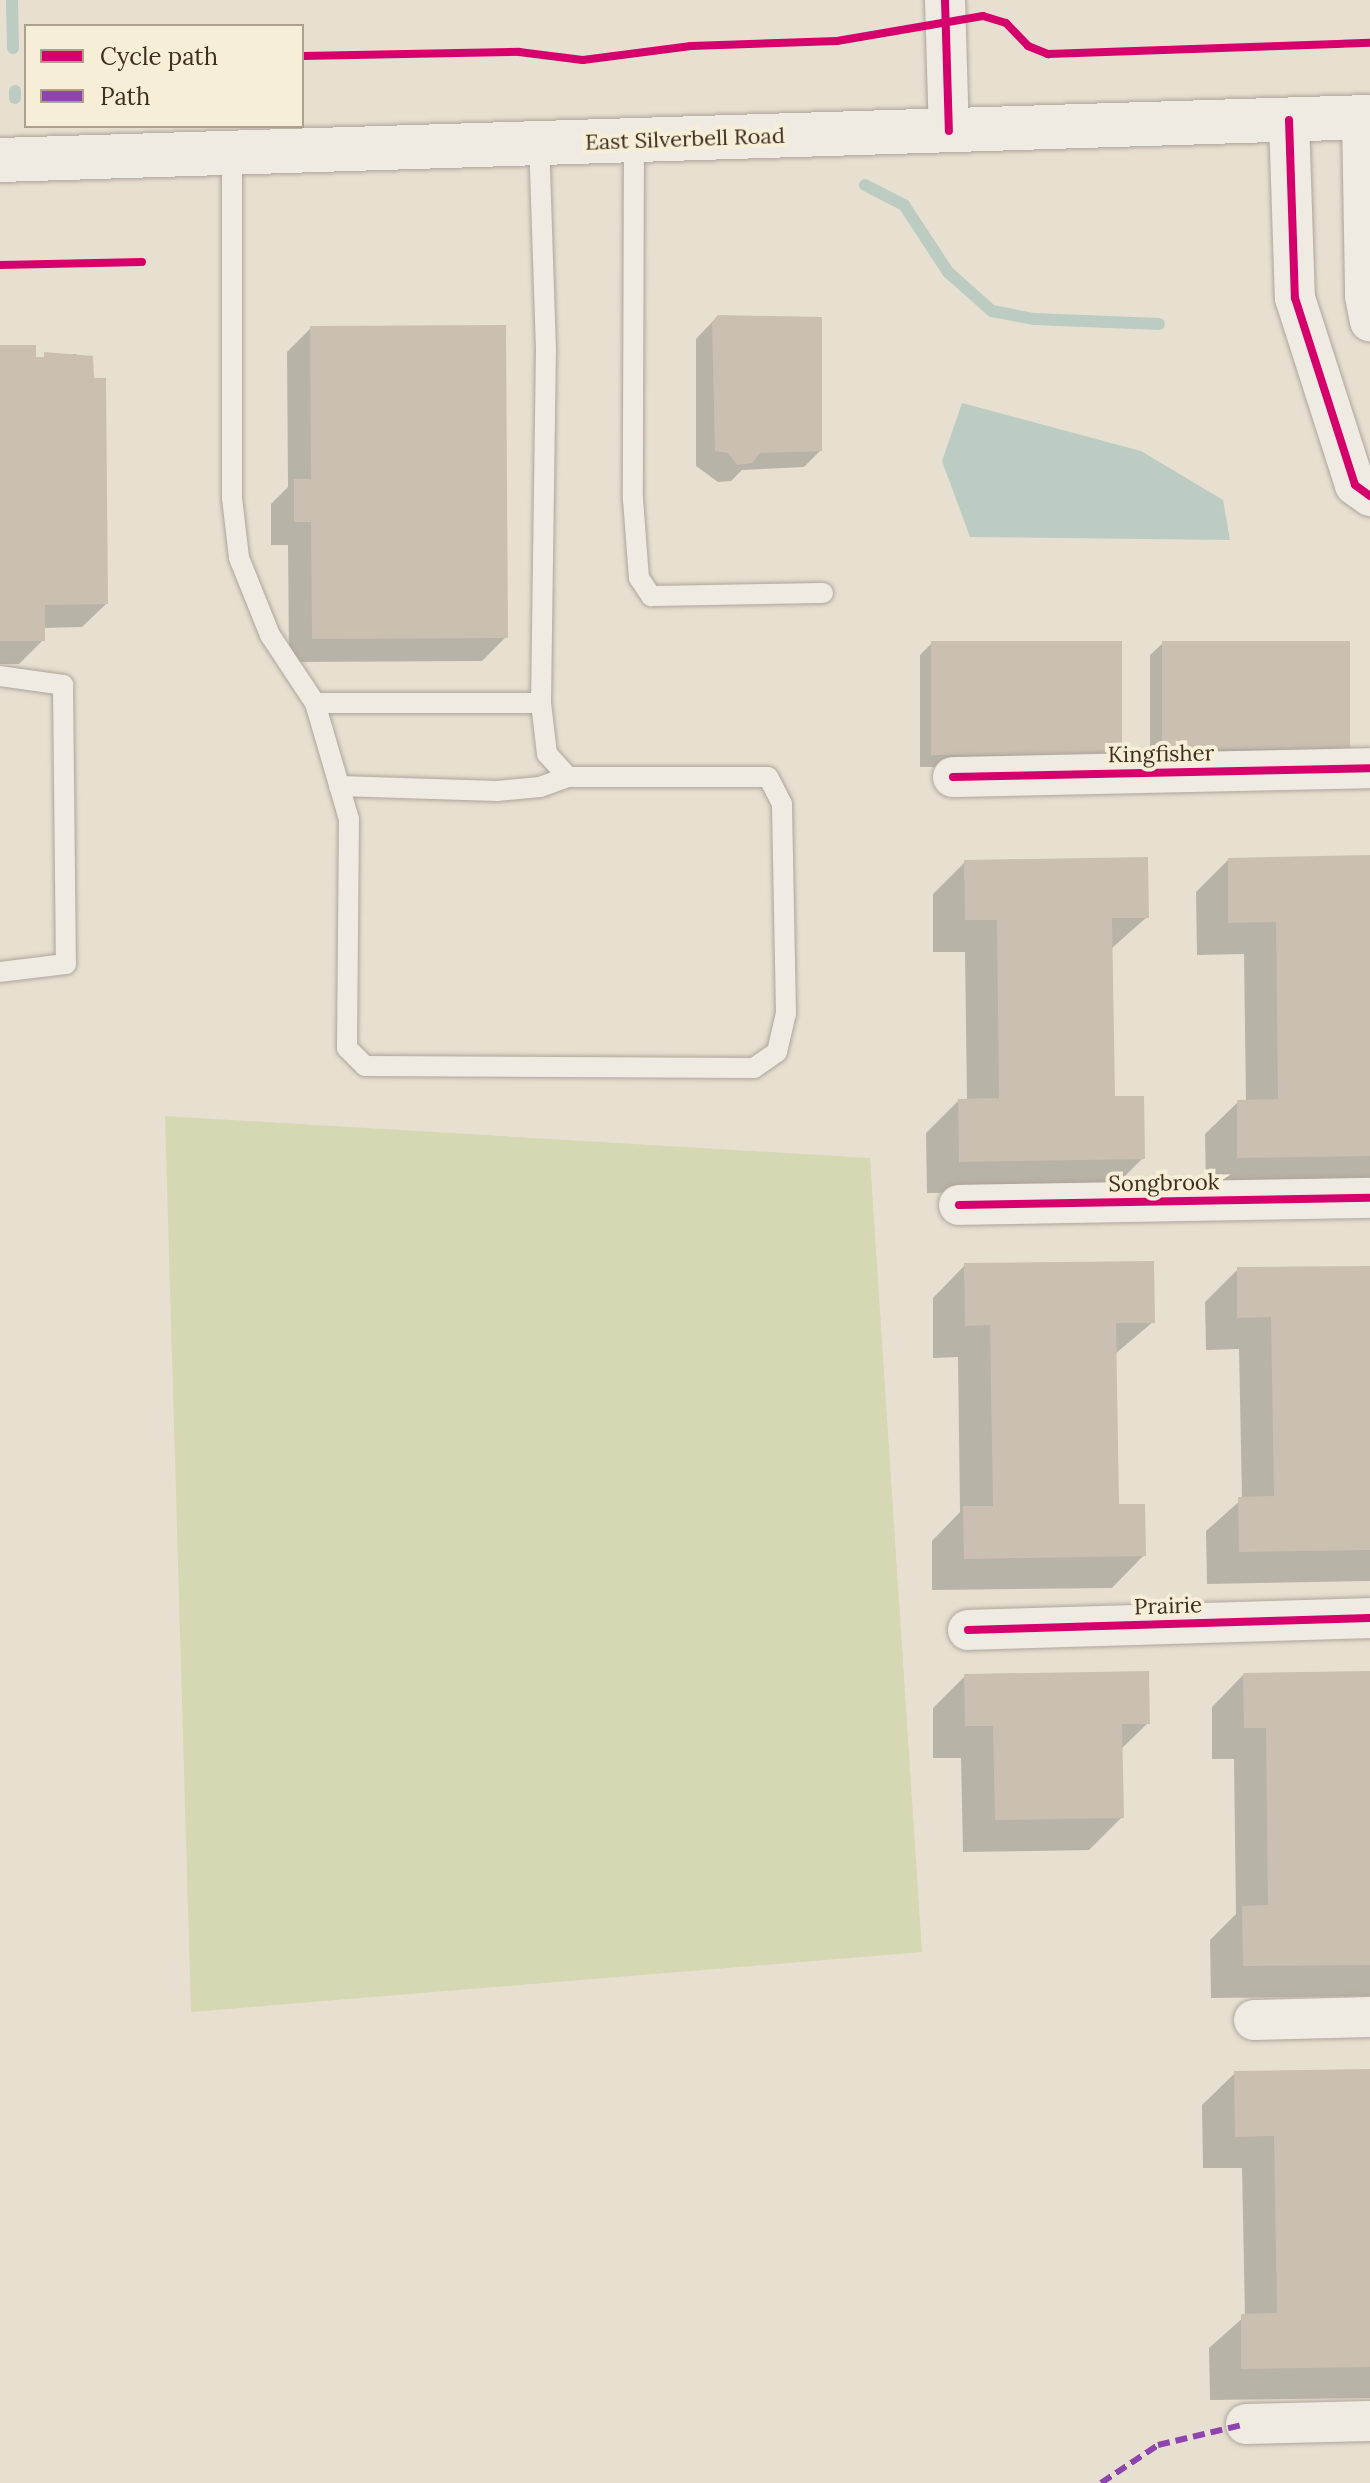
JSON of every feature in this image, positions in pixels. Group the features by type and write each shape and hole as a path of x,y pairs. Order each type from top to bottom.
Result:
{"main road":[{"name":"East Silverbell Road","path":"0,160 1366,117"}],"street":[{"path":"945,0 949,131"},
{"path":"1366,117 1365,296 1370,322"},
{"path":"1289,120 1295,298 1355,485 1370,496"},
{"name":"Kingfisher","path":"953,777 1370,768"},
{"name":"Songbrook","path":"959,1205 1370,1198"},
{"name":"Prairie","path":"968,1630 1370,1618"},
{"path":"1254,2020 1370,2017"},
{"path":"1246,2424 1370,2421"}],"lane":[{"path":"634,141 633,499 639,578 651,596 823,593"},
{"path":"539,143 546,350 541,703 547,754 568,777"},
{"path":"232,154 232,498 239,558 270,635 315,703 339,786 349,819 347,1048 365,1066 754,1068 777,1052 786,1014 782,804 768,777 568,777 540,787 497,791 339,786"},
{"path":"0,676 63,685 66,964 0,972"},
{"path":"315,703 541,703"}],"green space":[{"path":"165,1116 870,1158 922,1952 191,2012"}],"shaded area":[{"path":"962,403 1141,451 1223,500 1230,540 970,537 942,461"}],"building":[{"path":"718,315 822,317 822,451 760,453 752,463 737,465 728,453 715,451 712,322"},
{"path":"506,325 508,638 312,639 311,522 294,522 294,479 311,479 310,326"},
{"path":"0,345 36,345 36,357 44,357 44,352 93,356 94,378 106,378 108,604 45,605 45,641 0,641"},
{"path":"931,641 1122,641 1122,755 931,755"},
{"path":"1162,641 1350,641 1350,749 1162,749"},
{"path":"1370,855 1370,1156 1237,1158 1237,1100 1278,1099 1276,922 1228,923 1228,858"},
{"path":"1148,857 1149,918 1112,918 1115,1096 1144,1096 1145,1159 959,1162 958,1099 999,1098 997,920 965,920 964,860"},
{"path":"1154,1261 1155,1323 1116,1323 1119,1504 1145,1504 1146,1556 964,1559 963,1506 993,1506 990,1325 965,1326 964,1263"},
{"path":"1370,1266 1370,1550 1239,1552 1238,1497 1274,1496 1271,1317 1237,1318 1237,1267"},
{"path":"1149,1671 1150,1724 1122,1724 1124,1818 995,1820 993,1726 965,1726 964,1674"},
{"path":"1370,1671 1370,1965 1243,1966 1242,1906 1268,1905 1266,1728 1244,1728 1243,1673"},
{"path":"1370,2069 1370,2367 1241,2369 1241,2314 1277,2313 1274,2136 1235,2137 1234,2071"}],"waterway":[{"path":"12,0 13,48"},
{"path":"15,91 15,98"},
{"path":"865,185 904,205 948,272 992,311 1034,319 1159,324"}],"marked path":[{"path":"1101,2483 1158,2445 1246,2424"}],"cycle path":[{"path":"945,0 949,131"},
{"path":"304,56 519,52 583,60 691,46 837,41 983,16 1006,23 1028,46 1048,54 1370,43"},
{"path":"1289,120 1295,298 1355,485 1370,496"},
{"path":"0,265 142,262"},
{"path":"953,777 1370,768"},
{"path":"959,1205 1370,1198"},
{"path":"968,1630 1370,1618"}]}
